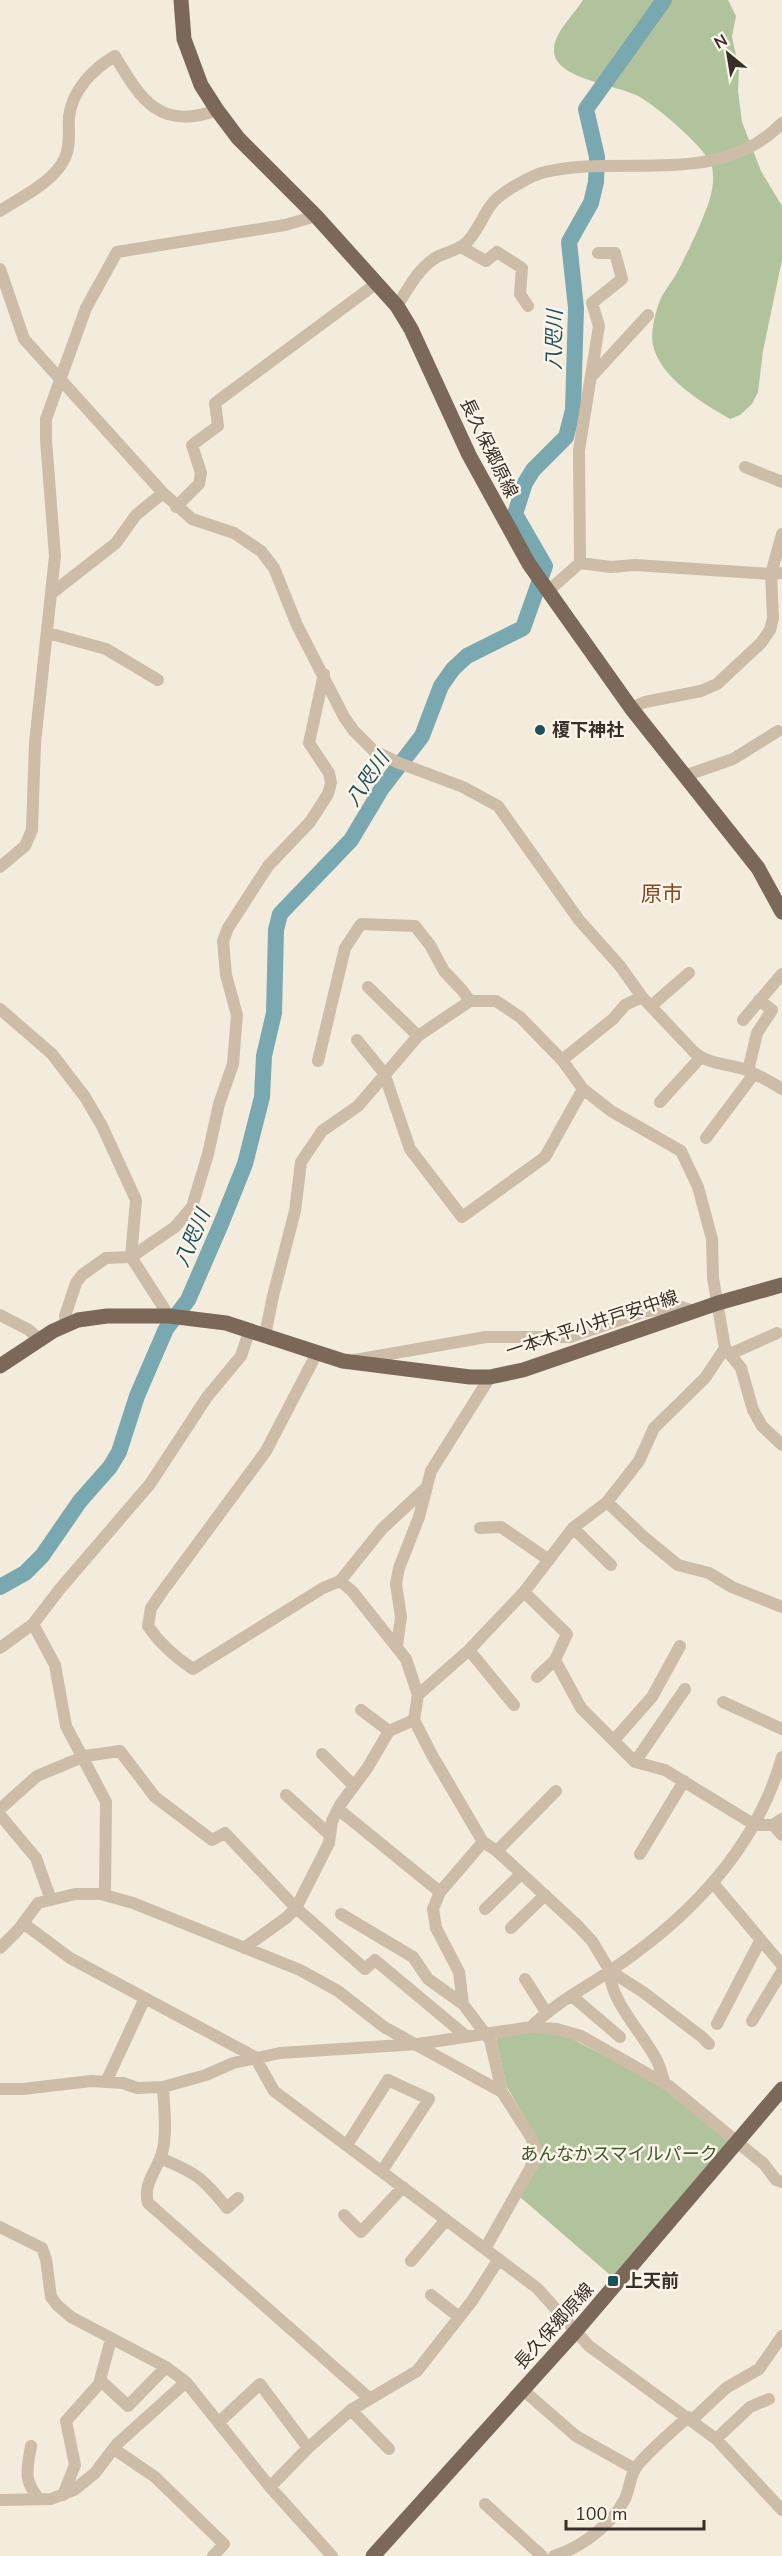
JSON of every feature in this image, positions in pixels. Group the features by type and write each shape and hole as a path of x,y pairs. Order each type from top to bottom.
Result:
{"main road":[{"name":"長久保郷原線","path":"181,0 184,39 201,85 217,110 238,138 315,216 397,306 411,329 469,455 501,517 529,564 631,708 778,892 782,912"},
{"name":"一本木平小井戸安中線","path":"0,1365 39,1339 78,1320 107,1316 170,1316 226,1323 250,1329 316,1353 348,1361 470,1377 490,1377 523,1370 718,1303 782,1285"},
{"name":"長久保郷原線","path":"373,2556 575,2332 738,2144 782,2089"}],"street":[{"path":"0,211 40,184 65,159 69,146 69,116 73,102 86,79 98,66 116,56 129,79 149,104 167,116 186,118 217,110"},
{"path":"397,306 422,269 436,258 461,248 469,241 492,202 544,172 590,165 683,165 722,158 759,141 782,123"},
{"path":"0,867 26,846 32,830 35,743 55,556 46,419 86,308 117,252 285,225 315,216"},
{"path":"461,248 486,261 496,252 522,268 520,294 528,306"},
{"path":"580,563 579,450 599,326 592,303 622,279 615,253 598,253"},
{"path":"0,269 24,339 163,493 192,519 234,533 261,551 274,568 297,625 344,717 374,751 463,787 498,806 579,920 614,958 647,1001 700,1058 751,1072 782,1089"},
{"path":"176,507 199,484 201,473 192,445 218,426 215,403 377,283"},
{"path":"591,377 648,315"},
{"path":"745,467 782,482"},
{"path":"52,593 116,543 136,515 163,493"},
{"path":"631,708 645,702 700,691 717,684 761,643 771,630 782,534"},
{"path":"548,591 580,563 611,567 635,565 777,574"},
{"path":"48,633 106,649 158,680"},
{"path":"66,1325 65,1316 76,1283 82,1275 106,1258 131,1257 175,1227 192,1208 208,1154 219,1104 233,1064 237,1016 226,975 223,941 228,928 268,866 310,822 328,794 332,783 329,773 309,743 324,674"},
{"path":"684,776 733,759 778,731"},
{"path":"318,1061 345,948 361,924 415,926 430,945 444,972 462,990 470,1002"},
{"path":"562,1060 613,1019 625,1005 647,1001 689,973"},
{"path":"743,1020 782,974"},
{"path":"368,987 418,1036"},
{"path":"706,1138 751,1072 757,1033 772,1010 759,1000"},
{"path":"265,1335 295,1210 301,1162 322,1131 358,1106 418,1036 470,1002 496,1001 520,1017 562,1060 583,1089 611,1111 681,1151 698,1187 712,1239 713,1278 727,1351 741,1368 753,1410 762,1426 782,1445"},
{"path":"0,1009 52,1054 85,1097 102,1126 135,1200 131,1257 170,1316"},
{"path":"357,1040 384,1073 410,1149 462,1217 545,1157 583,1089"},
{"path":"660,1102 700,1058"},
{"path":"348,1361 486,1337 570,1337 643,1312 678,1306 694,1311"},
{"path":"0,1315 29,1330 39,1339"},
{"path":"0,1648 33,1624 59,1590 150,1484 207,1397 241,1356 250,1329"},
{"path":"418,1695 469,1650 524,1592 573,1528 607,1502 639,1461 654,1428 705,1378 727,1351 777,1333"},
{"path":"316,1353 266,1451 151,1608 148,1626 156,1638 177,1659 194,1669 323,1588 340,1581 382,1528 427,1487"},
{"path":"397,1645 401,1617 396,1584 427,1487 436,1462 490,1377"},
{"path":"607,1502 678,1565 709,1573 732,1587 782,1607"},
{"path":"480,1528 501,1527 549,1560"},
{"path":"573,1528 611,1565"},
{"path":"340,1581 352,1590 406,1659 418,1695 414,1720 483,1842 497,1851 592,1941 610,1971 644,1992 708,2044"},
{"path":"524,1592 567,1634 555,1660 537,1677"},
{"path":"33,1624 55,1665 66,1726 106,1802 105,1895"},
{"path":"614,1740 652,1697 680,1646"},
{"path":"469,1650 514,1705"},
{"path":"555,1660 581,1708 635,1762 665,1770 755,1825 777,1822 782,1835"},
{"path":"635,1762 685,1689"},
{"path":"723,1702 782,1729"},
{"path":"361,1710 389,1731"},
{"path":"244,1948 286,1918 296,1908 329,1843 332,1821 338,1809 389,1731 414,1720"},
{"path":"0,1809 37,1776 81,1758 120,1751 155,1797 212,1840 225,1833 296,1908 365,1969 375,1960 466,2036"},
{"path":"322,1754 354,1786"},
{"path":"531,2027 546,2012 641,1949 697,1901 727,1867 755,1825 775,1781 782,1757"},
{"path":"640,1854 684,1781"},
{"path":"497,1851 556,1791"},
{"path":"286,1795 330,1835"},
{"path":"338,1809 440,1892"},
{"path":"0,1815 36,1858 51,1899"},
{"path":"463,2004 459,1972 436,1928 433,1909 440,1892 483,1842"},
{"path":"485,1909 521,1874"},
{"path":"713,1883 782,1965"},
{"path":"0,1948 38,1903 75,1894 105,1895 133,1903 300,1970 338,1991 384,2027 502,2092"},
{"path":"511,1928 545,1895"},
{"path":"340,1914 413,1957 428,1979 463,2004 490,2040 502,2092 531,2137 536,2151 531,2167 485,2249"},
{"path":"23,1923 70,1958 255,2056 274,2091 537,2288 589,2346 716,2439 782,2510"},
{"path":"717,2024 760,1941"},
{"path":"610,1971 610,1980 629,2019 656,2059 665,2084"},
{"path":"752,2021 782,1971"},
{"path":"525,1979 546,2012"},
{"path":"572,1996 620,2037"},
{"path":"106,2082 145,1998"},
{"path":"0,2089 23,2089 91,2081 137,2088 163,2086 206,2075 255,2056 418,2044 531,2027 558,2029 581,2036 665,2084 764,2164 776,2180 782,2182"},
{"path":"347,2145 388,2080 429,2098 382,2171"},
{"path":"163,2086 163,2149 145,2194 153,2210 369,2398"},
{"path":"160,2158 193,2171 208,2184 227,2208 238,2198"},
{"path":"344,2215 361,2232 403,2187"},
{"path":"411,2261 446,2220"},
{"path":"2,2230 42,2248 46,2259 51,2297 71,2317 166,2367 186,2382 270,2487 332,2556"},
{"path":"270,2487 308,2448 351,2410 417,2371 459,2317 499,2259"},
{"path":"431,2295 459,2317"},
{"path":"554,2556 569,2552 583,2543 610,2519 624,2501 635,2469 726,2388 759,2369 782,2336"},
{"path":"63,2495 75,2465 66,2421 100,2380 111,2339"},
{"path":"100,2380 128,2406 166,2367"},
{"path":"0,2500 51,2499 74,2490 95,2473 114,2449 186,2382"},
{"path":"219,2422 260,2384 308,2448"},
{"path":"523,2390 576,2436 635,2469"},
{"path":"716,2439 750,2407 769,2399"},
{"path":"351,2410 389,2449"},
{"path":"31,2446 27,2474 29,2487 39,2499"},
{"path":"114,2449 155,2477 224,2544 213,2556"},
{"path":"485,2504 542,2556"}],"green space":[{"path":"583,0 728,0 736,16 732,37 739,68 738,91 742,122 761,171 782,206 782,260 763,351 758,392 752,404 740,415 730,419 696,398 674,379 657,357 652,340 654,320 660,301 697,233 707,207 712,188 712,167 709,159 691,139 668,117 646,101 629,92 588,80 564,68 557,60 554,50 557,37"},
{"name":"あんなかスマイルパーク","path":"531,2031 567,2036 650,2080 680,2098 733,2143 616,2280 520,2197 537,2168 540,2158 537,2138 507,2087 496,2040 498,2035"}],"waterway":[{"name":"八咫川","path":"0,1587 25,1573 42,1556 80,1501 110,1467 119,1452 137,1396 166,1329 188,1300 221,1224 245,1164 262,1097 264,1056 274,1013 276,930 280,914 351,840 382,788 422,736 441,686 453,669 467,656 523,628 545,566 515,514 525,483 533,470 566,437 573,410 576,308 569,242 591,203 596,182 597,157 586,109 664,0"}],"place":[{"name":"榎下神社","path":"540,730"},
{"name":"上天前","path":"613,2281"}],"district":[{"name":"原市","path":"662,894"}]}
